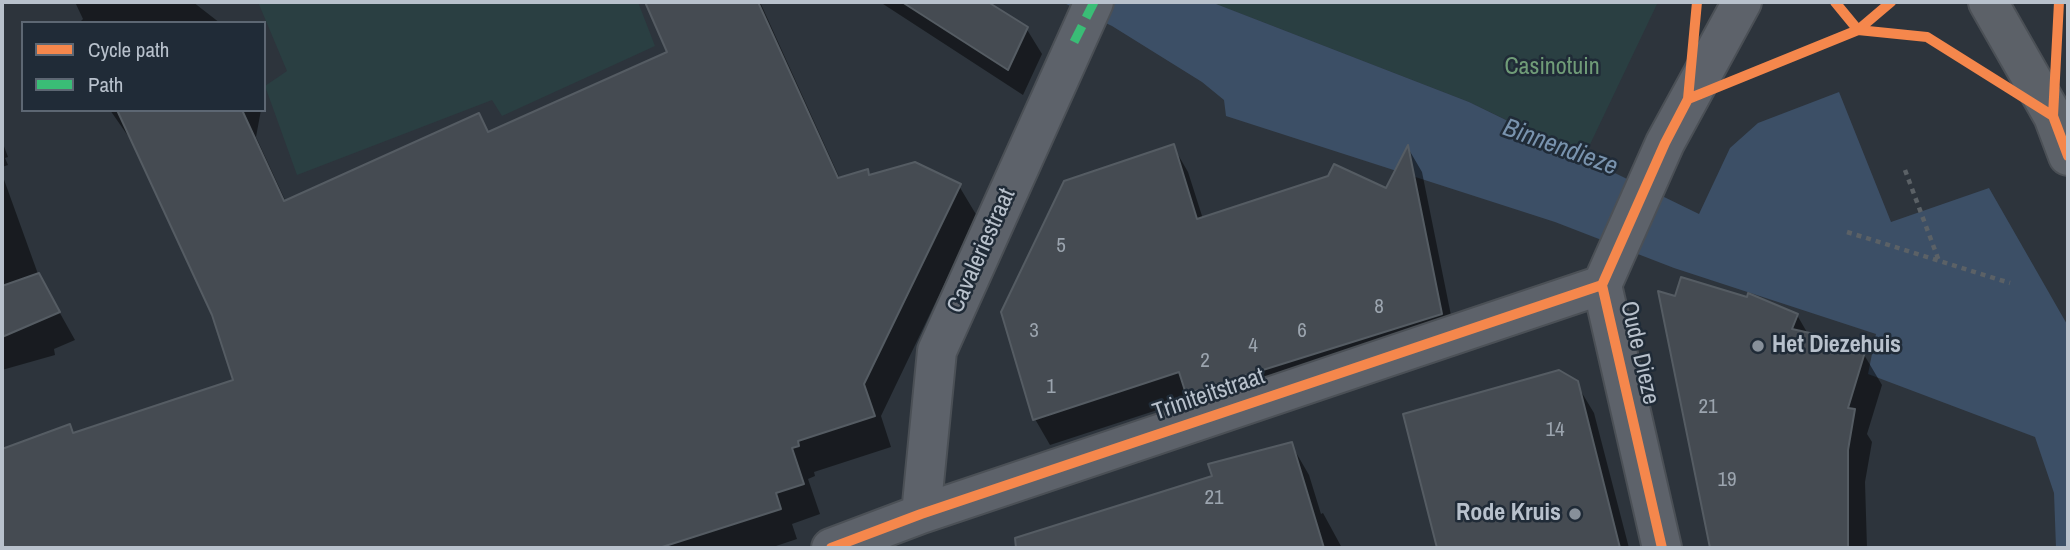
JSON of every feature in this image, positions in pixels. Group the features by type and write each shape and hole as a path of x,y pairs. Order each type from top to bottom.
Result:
{"main road":[{"path":"1988,2 2053,116 2068,156"}],"street":[{"name":"Cavaleriestraat","path":"921,514 937,351 1094,2"},
{"path":"1610,269 1665,143 1742,2"},
{"name":"Triniteitstraat","path":"831,548 1610,269"},
{"name":"Oude Dieze","path":"1610,269 1662,548"}],"path":[{"path":"1905,170 1940,262"},
{"path":"1847,232 2010,283"}],"green space":[{"path":"258,2 638,2 655,46 502,116 492,100 297,175 266,89 266,85 287,71"},
{"name":"Casinotuin","path":"1211,2 1658,2 1584,157 1469,102"}],"water":[{"name":"Binnendieze","path":"1062,2 1211,2 1469,102 1699,214 1730,148 1758,123 1839,92 1891,222 1989,188 2068,326 2068,548 2056,548 2054,493 2035,437 1868,374 1876,334 1674,268 1555,222 1226,116 1224,100 1202,82 1112,26"}],"building":[{"path":"645,2 758,2 838,178 868,169 869,175 915,162 961,184 864,384 875,416 798,441 799,446 792,448 804,484 776,493 781,509 659,548 2,548 2,449 70,424 73,433 233,380 212,315 118,112 243,112 284,201 479,113 488,132 667,52"},
{"path":"902,2 988,2 1028,27 1008,70"},
{"path":"1174,144 1197,219 1328,176 1334,164 1386,188 1408,145 1442,314 1186,394 1179,372 1033,420 1001,312 1064,181"},
{"path":"39,273 60,312 2,337 2,286"},
{"path":"1681,277 1747,297 1748,293 1798,314 1792,329 1819,335 1865,352 1848,408 1855,409 1848,450 1848,548 1710,548 1658,291 1675,296"},
{"path":"1559,370 1578,381 1620,548 1437,548 1403,414"},
{"path":"1292,442 1324,548 1016,548 1015,538 1212,476 1208,464"}],"marked path":[{"path":"1074,42 1094,2"}],"cycle path":[{"path":"1662,548 1602,285 1665,143 1688,99 1697,2"},
{"path":"1835,2 1858,30 1927,37 2053,116"},
{"path":"1688,99 1858,30 1891,2"},
{"path":"2059,2 2053,116 2068,156"},
{"path":"831,548 921,514 1602,285"}],"place":[{"name":"Het Diezehuis","path":"1758,346"},
{"name":"Rode Kruis","path":"1575,514"}]}
